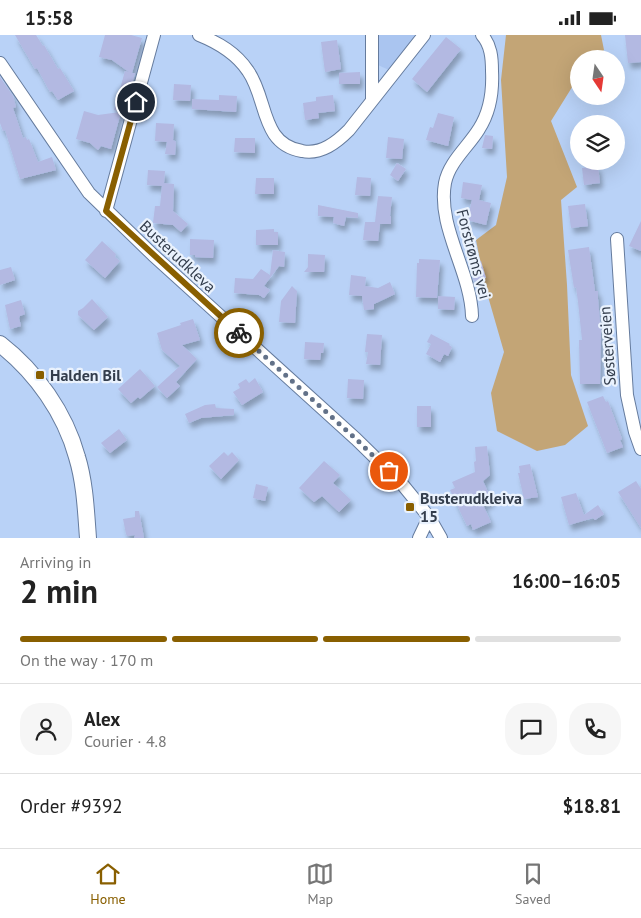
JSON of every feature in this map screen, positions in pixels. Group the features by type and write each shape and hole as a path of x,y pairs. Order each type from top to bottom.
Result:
{"main road":[{"path":"0,344 27,369 42,387 66,427 78,458 88,538"}],"street":[{"path":"106,211 154,35"},
{"path":"199,35 226,48 248,71 256,86 270,128 276,138 286,147 305,152 312,152 337,142 349,130 424,35"},
{"path":"372,35 372,101"},
{"name":"Forstrøms vei","path":"472,316 469,288 450,229 444,195 449,171 479,129 488,111 492,87 492,61 489,46 482,35"},
{"name":"Busterudkleva","path":"0,63 89,193 106,211 356,439 402,484 429,517 441,538"},
{"name":"Søsterveien","path":"617,239 627,395 634,432 641,449"},
{"path":"419,538 429,517"}],"shaded area":[{"path":"379,35 415,35 389,70 378,65"},
{"path":"506,35 601,35 604,50 570,50 570,90 551,121 577,187 561,200 571,375 588,426 565,445 537,451 497,431 491,393 504,352 485,286 476,240 496,225 507,177 501,80"}],"building":[{"path":"15,35 36,35 74,91 58,100 52,91 50,92"},
{"path":"105,35 131,35 142,38 132,73 135,73 124,113 121,112 111,149 101,146 98,150 90,143 76,139 84,111 98,115 120,112 114,110 125,71 129,72 112,60 99,57"},
{"path":"625,35 641,35 641,62 628,63"},
{"path":"446,37 461,49 427,92 412,79"},
{"path":"337,40 341,69 325,72 321,42"},
{"path":"360,72 360,84 339,84 339,73"},
{"path":"0,77 13,96 16,107 13,108 23,138 29,139 38,162 52,157 56,170 20,179 5,130 3,131 0,123"},
{"path":"174,84 191,85 190,101 173,100"},
{"path":"219,95 237,96 236,112 192,109 192,99 219,100"},
{"path":"333,95 335,111 318,113 319,118 305,120 303,103 316,101 316,97"},
{"path":"438,113 454,117 448,146 426,140 430,127 433,128"},
{"path":"156,123 174,124 173,140 176,142 175,155 165,154 167,142 155,141"},
{"path":"485,135 493,136 492,149 482,148"},
{"path":"388,137 404,139 402,159 386,158"},
{"path":"235,138 255,138 255,153 234,152"},
{"path":"397,163 406,169 398,181 390,175"},
{"path":"148,170 165,171 164,183 174,184 173,211 188,224 181,232 173,225 153,223 155,206 160,206 162,186 147,185"},
{"path":"582,170 598,170 600,183 584,185"},
{"path":"357,177 371,178 370,196 355,195"},
{"path":"256,178 274,178 274,194 255,194"},
{"path":"463,182 482,185 479,200 491,203 486,225 467,220 472,200 461,198"},
{"path":"378,196 392,197 391,224 380,224 378,241 363,240 365,222 375,222"},
{"path":"585,204 588,226 571,228 568,206"},
{"path":"318,205 358,213 358,218 346,217 344,226 333,223 334,217 318,216"},
{"path":"641,221 641,251 629,246"},
{"path":"274,229 274,232 278,232 278,245 256,245 256,230"},
{"path":"190,239 214,240 213,258 190,255"},
{"path":"102,241 116,254 115,257 120,261 105,278 85,260"},
{"path":"589,247 595,291 598,291 601,332 600,384 580,384 579,340 582,340 576,287 574,288 568,250"},
{"path":"273,250 285,252 284,267 279,266 264,286 270,290 264,298 259,295 234,293 235,278 253,279 261,269 270,275"},
{"path":"308,254 325,255 324,272 304,272 308,267"},
{"path":"419,259 440,260 437,298 416,297 417,263 419,263"},
{"path":"481,261 486,278 474,281 469,264"},
{"path":"11,267 15,280 0,285 0,270"},
{"path":"351,275 366,277 365,286 378,288 390,282 395,294 374,304 374,309 364,310 362,296 349,295"},
{"path":"292,286 297,291 295,323 279,322 281,301"},
{"path":"438,296 455,297 454,310 438,309"},
{"path":"92,299 108,317 94,330 78,315 78,311"},
{"path":"21,300 25,314 19,318 21,326 10,329 5,305"},
{"path":"193,319 200,340 182,345 197,359 176,382 180,386 167,398 157,387 180,366 162,350 157,333"},
{"path":"367,334 382,335 380,365 366,364 368,352 365,352"},
{"path":"431,334 452,347 448,356 444,354 440,362 426,354 431,344 427,342"},
{"path":"305,342 324,343 320,360 304,359"},
{"path":"140,369 155,386 140,399 138,397 131,403 118,389"},
{"path":"255,378 263,392 242,405 233,392 240,388 238,384 246,379 249,383"},
{"path":"348,379 364,380 363,399 347,398"},
{"path":"603,396 606,402 608,401 622,439 620,440 623,447 607,453 587,402"},
{"path":"215,404 216,408 234,409 234,415 201,418 189,423 185,414 205,405"},
{"path":"417,406 431,406 431,427 417,427"},
{"path":"119,429 127,440 110,453 101,443"},
{"path":"487,446 490,475 483,481 492,501 483,505 491,522 473,530 471,524 467,526 450,490 455,488 452,482 475,472 475,447"},
{"path":"224,452 228,456 232,452 239,460 221,479 209,466"},
{"path":"324,461 340,475 333,483 351,500 339,512 322,496 314,502 299,488"},
{"path":"530,464 538,497 524,499 518,473 520,473 519,466"},
{"path":"636,481 641,489 641,528 618,492"},
{"path":"256,484 268,487 265,501 253,498"},
{"path":"576,493 584,515 598,505 604,514 595,520 593,518 569,525 561,497"},
{"path":"135,511 139,511 144,538 134,538 135,535 127,536 126,534 123,519 135,517"}],"way so far":[{"path":"239,333 389,471"}],"place":[{"name":"Halden Bil","path":"40,375"},
{"name":"Busterudkleiva 15","path":"410,507"}],"route":[{"path":"136,102 106,211 239,333"}]}
